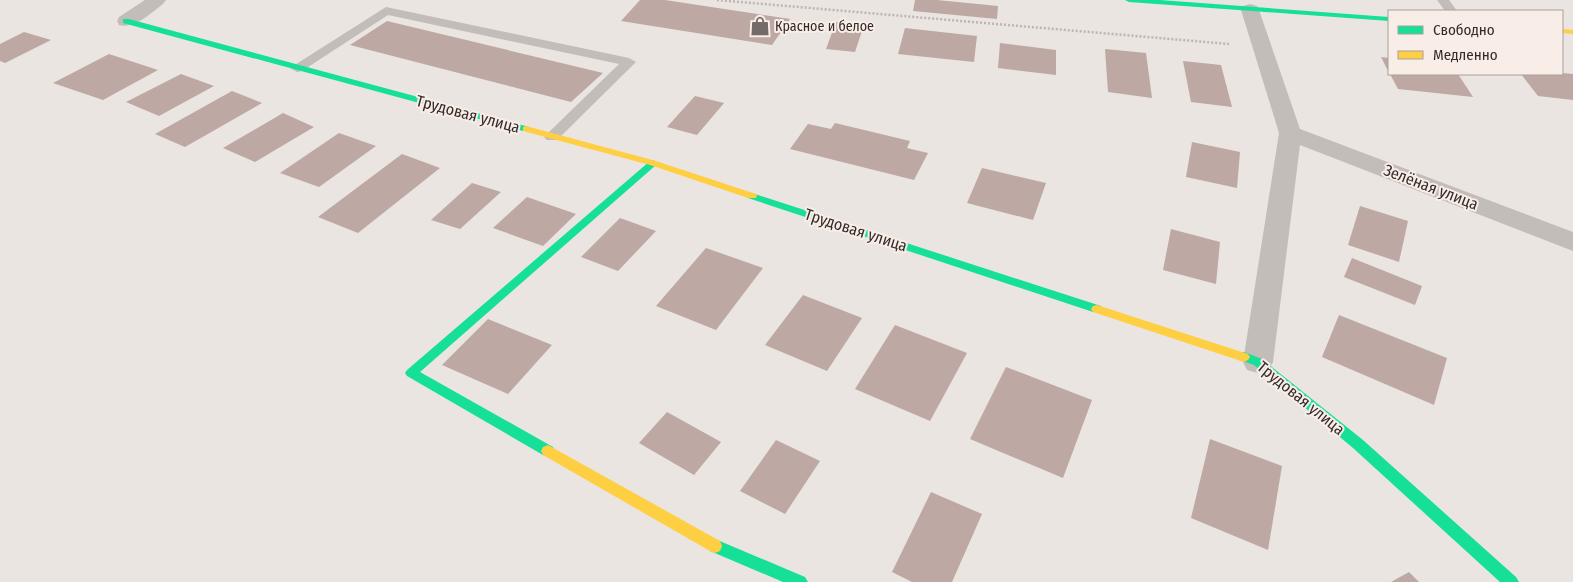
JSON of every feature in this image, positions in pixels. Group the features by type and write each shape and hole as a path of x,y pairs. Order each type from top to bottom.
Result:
{"street":[{"path":"126,21 157,0"},
{"path":"1129,0 1388,19"},
{"path":"1250,10 1290,133 1258,362"},
{"name":"Трудовая улица","path":"126,21 653,163 1258,362 1358,444 1511,582"},
{"name":"Зелёная улица","path":"1290,133 1573,242"},
{"path":"653,163 411,373 709,544 800,582"}],"lane":[{"path":"297,68 386,12 630,62 552,137"}],"path":[{"path":"717,0 1262,46"}],"building":[{"path":"640,0 665,0 790,19 772,45 621,21"},
{"path":"915,0 937,0 998,6 997,19 913,11"},
{"path":"387,21 603,73 571,102 350,45"},
{"path":"836,22 864,25 855,52 826,49"},
{"path":"905,28 977,36 974,62 898,54"},
{"path":"24,32 51,40 5,63 0,61 0,44"},
{"path":"1000,43 1056,50 1056,75 998,68"},
{"path":"1105,49 1146,53 1152,98 1108,92"},
{"path":"109,54 158,70 103,100 53,83"},
{"path":"1381,57 1388,58 1388,71"},
{"path":"1183,61 1221,65 1232,107 1191,102"},
{"path":"181,74 214,86 159,116 126,102"},
{"path":"1573,74 1573,100 1538,96 1522,75"},
{"path":"1391,75 1459,75 1473,97 1398,89"},
{"path":"232,91 262,103 185,147 155,134"},
{"path":"695,96 724,103 697,135 667,127"},
{"path":"283,113 314,127 255,162 223,148"},
{"path":"835,123 910,141 907,148 928,153 914,180 790,149 808,124 831,129"},
{"path":"339,133 376,146 319,187 280,173"},
{"path":"1192,142 1240,152 1237,188 1186,177"},
{"path":"402,154 440,168 358,233 318,217"},
{"path":"982,168 1046,183 1033,220 967,203"},
{"path":"472,183 501,192 460,229 431,220"},
{"path":"527,197 576,214 543,246 493,228"},
{"path":"1360,206 1408,221 1399,262 1348,245"},
{"path":"620,218 656,231 618,271 581,257"},
{"path":"1171,229 1220,242 1216,284 1163,270"},
{"path":"706,248 763,268 716,330 656,306"},
{"path":"1352,258 1422,286 1415,305 1344,277"},
{"path":"803,295 862,318 827,371 765,345"},
{"path":"1339,315 1447,358 1434,405 1322,357"},
{"path":"488,319 552,345 508,394 442,365"},
{"path":"895,325 967,353 930,421 855,389"},
{"path":"1006,367 1092,400 1063,478 970,439"},
{"path":"667,412 721,442 694,475 639,443"},
{"path":"1210,439 1282,466 1268,550 1191,518"},
{"path":"776,440 820,461 785,514 740,491"},
{"path":"931,492 982,514 952,582 912,582 892,572"},
{"path":"1409,572 1419,582 1391,582"}],"traffic: fast":[{"path":"1129,0 1388,19"},
{"path":"126,21 526,129"},
{"path":"548,451 411,373 653,163"},
{"path":"752,196 1097,309"},
{"path":"1244,357 1258,362 1358,444 1511,582"},
{"path":"715,546 800,582"}],"traffic: slow":[{"path":"1563,31 1573,32"},
{"path":"526,129 653,163 752,196"},
{"path":"1097,309 1244,357"},
{"path":"548,451 715,546"}],"place":[{"name":"Красное и белое","path":"760,26"}]}
